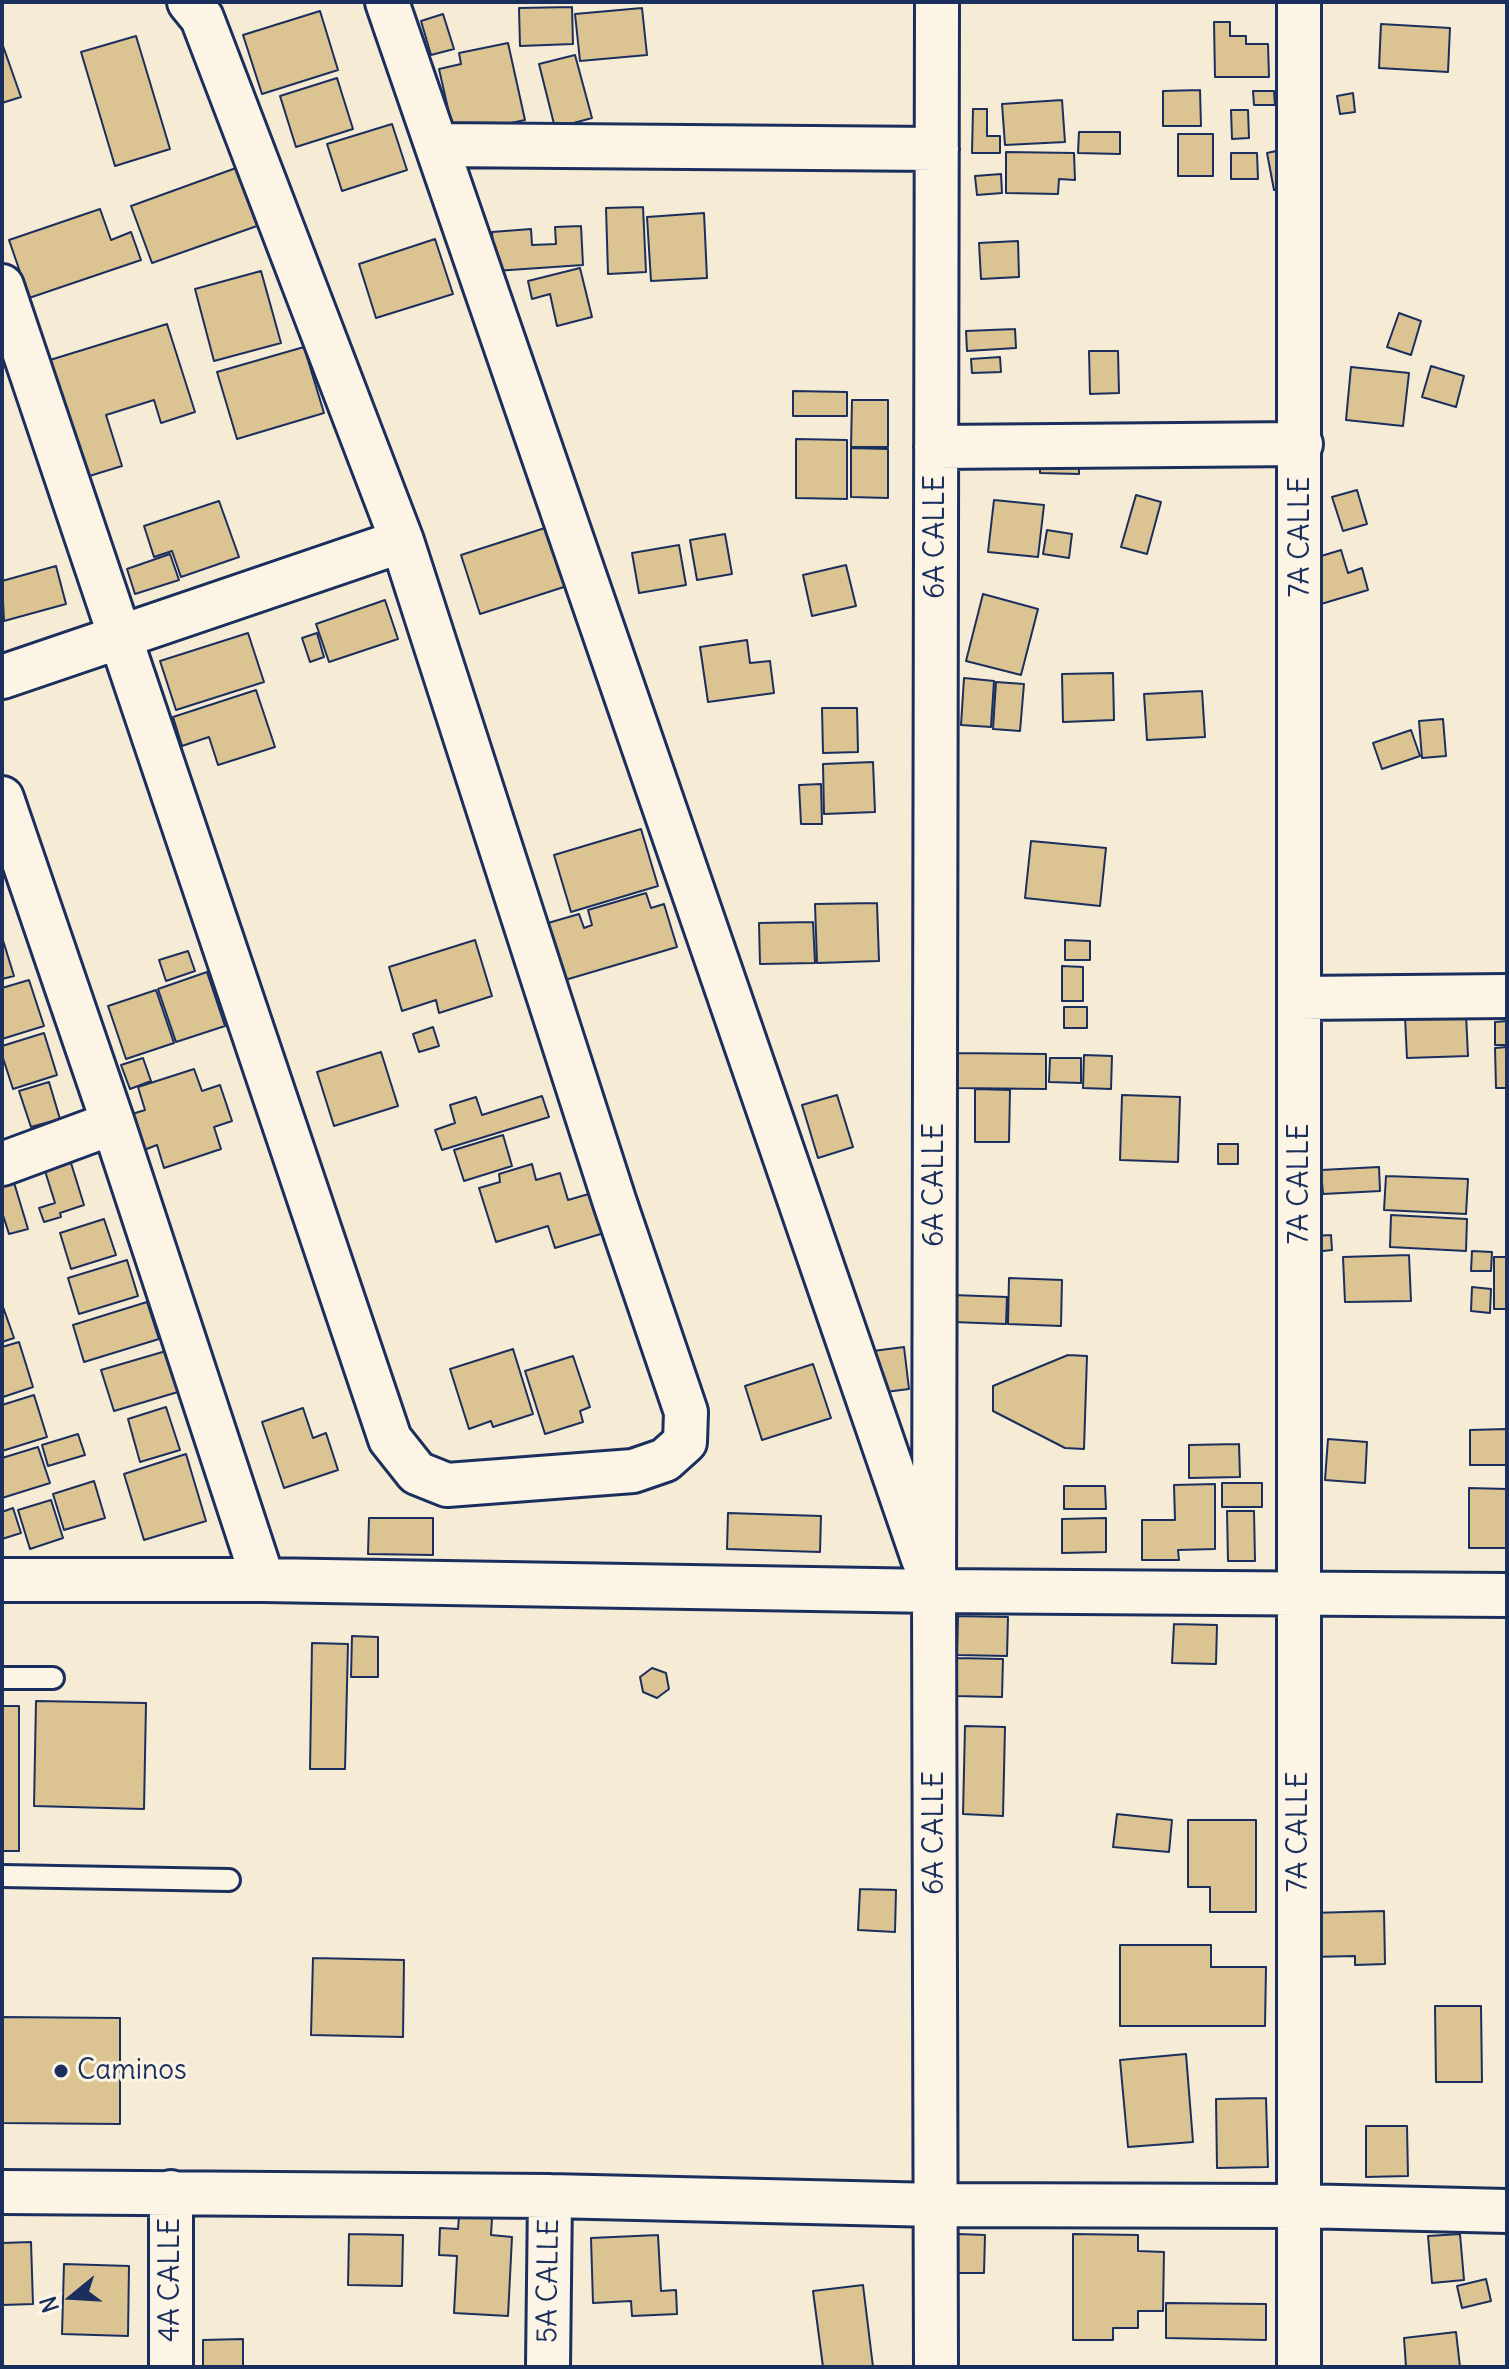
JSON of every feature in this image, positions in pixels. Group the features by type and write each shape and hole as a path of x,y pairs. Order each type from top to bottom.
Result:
{"street":[{"path":"2,286 390,1439 417,1473 447,1485 633,1471 665,1460 685,1442 686,1412 615,1203 402,541 202,18 189,2"},
{"path":"387,2 934,1591"},
{"name":"6A CALLE","path":"936,2367 937,2"},
{"name":"7A CALLE","path":"1299,2 1299,2367"},
{"path":"438,145 937,149"},
{"path":"936,447 1301,444"},
{"path":"2,677 402,541"},
{"path":"2,798 263,1580"},
{"path":"1300,998 1507,996"},
{"path":"2,1164 113,1123"},
{"path":"2,1580 263,1580 934,1591 1507,1595"},
{"path":"2,2192 550,2196 937,2205 1299,2206 1507,2211"},
{"name":"4A CALLE","path":"171,2192 171,2367"},
{"name":"5A CALLE","path":"548,2367 550,2196"}],"lane":[{"path":"2,1678 53,1678"},
{"path":"2,1876 229,1880"}],"building":[{"path":"572,7 573,44 520,46 519,8"},
{"path":"642,8 647,55 580,61 575,14"},
{"path":"320,11 338,70 262,94 243,35"},
{"path":"443,14 454,49 431,55 421,21"},
{"path":"1214,22 1230,22 1230,36 1246,36 1246,44 1268,44 1269,77 1215,77"},
{"path":"1381,24 1450,28 1448,72 1379,68"},
{"path":"136,36 170,149 115,166 81,52"},
{"path":"2,43 21,97 2,103"},
{"path":"508,43 525,120 454,135 439,69 461,64 459,53"},
{"path":"575,55 592,118 555,128 539,64"},
{"path":"337,78 353,129 296,147 280,96"},
{"path":"1200,90 1201,126 1163,126 1163,91"},
{"path":"1253,91 1274,91 1275,105 1254,105"},
{"path":"1353,93 1355,112 1340,114 1337,96"},
{"path":"1062,100 1065,142 1005,145 1002,104"},
{"path":"973,109 987,109 987,136 1000,136 1000,153 972,153"},
{"path":"1231,110 1248,110 1249,138 1232,139"},
{"path":"392,124 407,170 342,191 327,144"},
{"path":"1079,132 1120,132 1120,154 1078,153"},
{"path":"1178,134 1213,134 1213,176 1178,176"},
{"path":"1281,150 1289,187 1274,190 1267,153"},
{"path":"1006,152 1074,153 1075,180 1059,179 1058,194 1006,193"},
{"path":"1231,153 1257,153 1258,179 1231,179"},
{"path":"236,168 257,226 152,263 131,206"},
{"path":"1001,174 1002,193 977,195 975,176"},
{"path":"643,207 646,272 608,274 606,208"},
{"path":"100,209 111,240 131,232 141,260 29,298 9,240"},
{"path":"704,213 707,278 651,281 647,217"},
{"path":"581,226 583,265 495,271 492,232 531,229 532,245 556,244 555,227"},
{"path":"435,239 453,294 376,318 359,264"},
{"path":"1018,241 1019,277 981,279 979,243"},
{"path":"580,268 592,317 557,326 550,294 532,299 528,281"},
{"path":"261,271 281,343 214,361 195,289"},
{"path":"1399,313 1421,321 1411,355 1387,347"},
{"path":"167,324 195,412 161,423 154,400 106,415 122,466 86,477 50,360"},
{"path":"1015,329 1016,348 967,351 966,331"},
{"path":"304,347 324,413 237,439 217,372"},
{"path":"1089,351 1118,351 1119,393 1090,394"},
{"path":"1000,357 1001,372 972,373 971,359"},
{"path":"1431,366 1464,376 1456,407 1422,397"},
{"path":"1351,367 1409,373 1403,426 1346,420"},
{"path":"793,391 847,392 847,416 793,416"},
{"path":"852,400 888,400 888,447 851,447"},
{"path":"796,439 847,440 847,499 796,498"},
{"path":"851,448 888,449 888,498 851,497"},
{"path":"1040,462 1079,463 1079,474 1040,473"},
{"path":"1357,490 1367,524 1343,531 1332,497"},
{"path":"1136,495 1161,502 1147,554 1121,547"},
{"path":"994,500 1044,505 1038,557 988,552"},
{"path":"219,501 239,557 181,577 172,551 154,557 144,526"},
{"path":"548,527 567,586 480,614 461,555"},
{"path":"1047,530 1072,534 1069,558 1043,554"},
{"path":"725,534 732,574 697,580 690,540"},
{"path":"679,545 686,585 639,593 632,553"},
{"path":"1341,550 1348,573 1362,568 1368,590 1321,604 1308,560"},
{"path":"170,554 179,580 135,594 127,569"},
{"path":"846,565 856,606 812,616 803,575"},
{"path":"56,566 66,604 4,621 2,581"},
{"path":"983,594 1038,609 1021,675 966,661"},
{"path":"385,600 398,639 329,662 316,624"},
{"path":"248,633 264,682 176,710 160,661"},
{"path":"317,633 324,657 310,662 302,638"},
{"path":"747,640 750,663 770,661 774,693 708,702 700,647"},
{"path":"1113,673 1114,720 1063,722 1062,674"},
{"path":"964,678 994,681 991,727 961,725"},
{"path":"996,682 1024,684 1020,731 993,729"},
{"path":"256,690 275,747 218,765 209,737 182,746 173,717"},
{"path":"1202,691 1205,737 1147,740 1144,694"},
{"path":"822,708 857,708 858,752 823,753"},
{"path":"1443,719 1446,756 1422,758 1419,721"},
{"path":"1411,730 1420,756 1382,769 1373,743"},
{"path":"873,762 875,812 824,814 823,764"},
{"path":"821,784 822,824 801,824 799,785"},
{"path":"641,829 658,886 571,912 554,855"},
{"path":"1031,841 1106,848 1100,906 1025,898"},
{"path":"646,893 651,908 664,904 677,947 565,980 548,923 579,914 584,928 592,925 588,910"},
{"path":"877,903 879,961 817,963 815,904"},
{"path":"813,922 815,963 760,964 759,923"},
{"path":"2,937 14,976 2,979"},
{"path":"475,940 492,996 439,1013 436,1000 402,1011 389,967"},
{"path":"1065,940 1090,941 1090,960 1065,960"},
{"path":"188,951 195,971 166,981 159,960"},
{"path":"1062,966 1083,967 1083,1001 1062,1001"},
{"path":"207,972 225,1026 176,1042 158,989"},
{"path":"29,980 44,1026 2,1039 2,988"},
{"path":"156,990 174,1043 126,1059 108,1006"},
{"path":"1064,1007 1087,1007 1087,1028 1064,1028"},
{"path":"1466,1014 1468,1056 1407,1058 1405,1017"},
{"path":"1507,1021 1507,1045 1495,1045 1495,1022"},
{"path":"433,1027 439,1046 419,1052 413,1034"},
{"path":"44,1033 57,1075 13,1089 2,1046"},
{"path":"1507,1047 1507,1088 1496,1088 1495,1048"},
{"path":"381,1052 398,1106 334,1126 317,1072"},
{"path":"957,1053 1046,1054 1046,1089 956,1088"},
{"path":"1084,1055 1112,1056 1111,1089 1083,1088"},
{"path":"143,1058 151,1081 130,1089 121,1065"},
{"path":"1050,1058 1081,1058 1081,1083 1049,1082"},
{"path":"194,1069 202,1091 220,1085 232,1121 214,1127 221,1149 164,1168 157,1145 144,1150 132,1114 145,1110 138,1087"},
{"path":"49,1082 60,1119 31,1127 19,1091"},
{"path":"975,1089 1010,1090 1009,1142 975,1142"},
{"path":"837,1095 853,1147 818,1158 802,1105"},
{"path":"1122,1095 1180,1097 1178,1162 1120,1160"},
{"path":"542,1096 549,1117 442,1150 435,1130 455,1123 450,1105 476,1097 482,1115"},
{"path":"503,1135 512,1166 464,1181 454,1150"},
{"path":"1218,1144 1238,1144 1238,1164 1218,1164"},
{"path":"71,1163 84,1205 44,1222 39,1208 55,1203 45,1171"},
{"path":"532,1164 536,1180 560,1173 568,1200 592,1193 604,1233 555,1248 548,1226 496,1242 479,1188 500,1182 499,1174"},
{"path":"1379,1167 1380,1191 1323,1194 1321,1170"},
{"path":"12,1176 28,1229 9,1234 2,1212 2,1179"},
{"path":"1386,1176 1468,1179 1466,1214 1384,1210"},
{"path":"1391,1215 1467,1219 1466,1251 1390,1247"},
{"path":"104,1219 116,1255 71,1269 60,1233"},
{"path":"1331,1235 1332,1250 1314,1252 1313,1236"},
{"path":"1472,1251 1492,1252 1491,1271 1471,1271"},
{"path":"1409,1255 1411,1301 1345,1302 1343,1257"},
{"path":"1494,1257 1507,1257 1507,1309 1494,1309"},
{"path":"127,1260 138,1296 79,1314 68,1278"},
{"path":"1009,1278 1062,1280 1061,1326 1008,1324"},
{"path":"1472,1287 1491,1289 1490,1313 1471,1311"},
{"path":"953,1295 1007,1297 1006,1324 953,1322"},
{"path":"147,1302 159,1339 84,1362 73,1325"},
{"path":"2,1304 14,1338 2,1342"},
{"path":"19,1342 33,1387 3,1397 2,1347"},
{"path":"904,1347 909,1389 878,1393 873,1351"},
{"path":"513,1349 533,1414 493,1427 491,1421 469,1429 450,1369"},
{"path":"166,1351 178,1392 114,1411 101,1370"},
{"path":"1068,1355 1087,1356 1084,1449 1065,1448 993,1411 993,1386"},
{"path":"573,1356 590,1407 580,1411 583,1422 545,1434 525,1371"},
{"path":"813,1364 831,1418 762,1440 745,1386"},
{"path":"34,1395 47,1437 2,1451 2,1405"},
{"path":"166,1407 180,1450 140,1462 128,1419"},
{"path":"303,1408 313,1438 326,1433 338,1470 284,1488 262,1422"},
{"path":"1507,1429 1507,1465 1470,1465 1470,1430"},
{"path":"78,1434 85,1455 48,1466 42,1445"},
{"path":"1328,1439 1367,1442 1365,1483 1325,1480"},
{"path":"1239,1444 1240,1477 1189,1478 1189,1445"},
{"path":"38,1447 50,1483 2,1498 2,1458"},
{"path":"186,1454 206,1521 144,1540 124,1474"},
{"path":"94,1481 105,1518 64,1530 53,1494"},
{"path":"1222,1483 1262,1483 1262,1507 1222,1507"},
{"path":"1215,1484 1215,1549 1178,1550 1179,1560 1142,1560 1142,1520 1175,1520 1174,1485"},
{"path":"1064,1486 1105,1486 1106,1509 1064,1509"},
{"path":"1469,1488 1507,1489 1507,1548 1469,1548"},
{"path":"51,1500 63,1538 30,1549 18,1510"},
{"path":"13,1508 21,1533 2,1539 2,1512"},
{"path":"1227,1511 1254,1511 1255,1561 1228,1561"},
{"path":"728,1513 821,1516 820,1552 727,1549"},
{"path":"369,1518 433,1518 433,1555 368,1554"},
{"path":"1106,1518 1106,1552 1062,1553 1062,1519"},
{"path":"958,1616 1008,1617 1007,1656 957,1655"},
{"path":"1174,1624 1217,1625 1216,1664 1172,1663"},
{"path":"352,1636 378,1637 378,1677 351,1677"},
{"path":"312,1643 348,1644 345,1769 310,1769"},
{"path":"957,1658 1003,1659 1002,1697 956,1696"},
{"path":"652,1668 666,1673 669,1689 657,1698 643,1692 640,1677"},
{"path":"36,1701 146,1703 144,1809 34,1806"},
{"path":"2,1706 19,1706 19,1851 2,1851"},
{"path":"965,1726 1005,1727 1003,1816 963,1814"},
{"path":"1117,1814 1172,1820 1169,1852 1113,1847"},
{"path":"1188,1820 1256,1820 1256,1912 1210,1912 1210,1887 1188,1887"},
{"path":"860,1889 896,1890 895,1932 858,1930"},
{"path":"1384,1911 1385,1964 1355,1965 1355,1956 1311,1957 1310,1913"},
{"path":"1120,1945 1211,1945 1211,1967 1266,1967 1265,2026 1120,2026"},
{"path":"313,1958 404,1960 403,2037 311,2035"},
{"path":"1435,2006 1481,2006 1482,2082 1436,2082"},
{"name":"Caminos","path":"2,2017 120,2018 120,2124 2,2123"},
{"path":"1186,2054 1193,2142 1128,2147 1120,2060"},
{"path":"1266,2098 1268,2167 1217,2168 1216,2099"},
{"path":"1366,2126 1407,2126 1408,2176 1366,2177"},
{"path":"459,2216 492,2218 491,2235 512,2237 508,2316 454,2313 457,2256 439,2255 440,2228 458,2229"},
{"path":"349,2234 403,2235 402,2286 348,2285"},
{"path":"958,2234 985,2235 984,2273 958,2273"},
{"path":"1073,2234 1138,2235 1138,2251 1164,2252 1163,2311 1138,2311 1138,2328 1113,2328 1113,2340 1073,2340"},
{"path":"1460,2234 1464,2280 1432,2283 1428,2236"},
{"path":"658,2235 661,2291 676,2290 677,2314 632,2316 631,2301 593,2303 591,2238"},
{"path":"31,2242 33,2304 2,2305 2,2243"},
{"path":"64,2264 129,2266 128,2336 62,2334"},
{"path":"1486,2279 1491,2301 1462,2308 1457,2286"},
{"path":"863,2285 873,2367 823,2367 813,2291"},
{"path":"1166,2303 1266,2304 1266,2340 1166,2338"},
{"path":"1456,2332 1460,2367 1406,2367 1404,2338"},
{"path":"243,2339 243,2367 203,2367 203,2340"}],"place":[{"name":"Caminos","path":"61,2071"}]}
